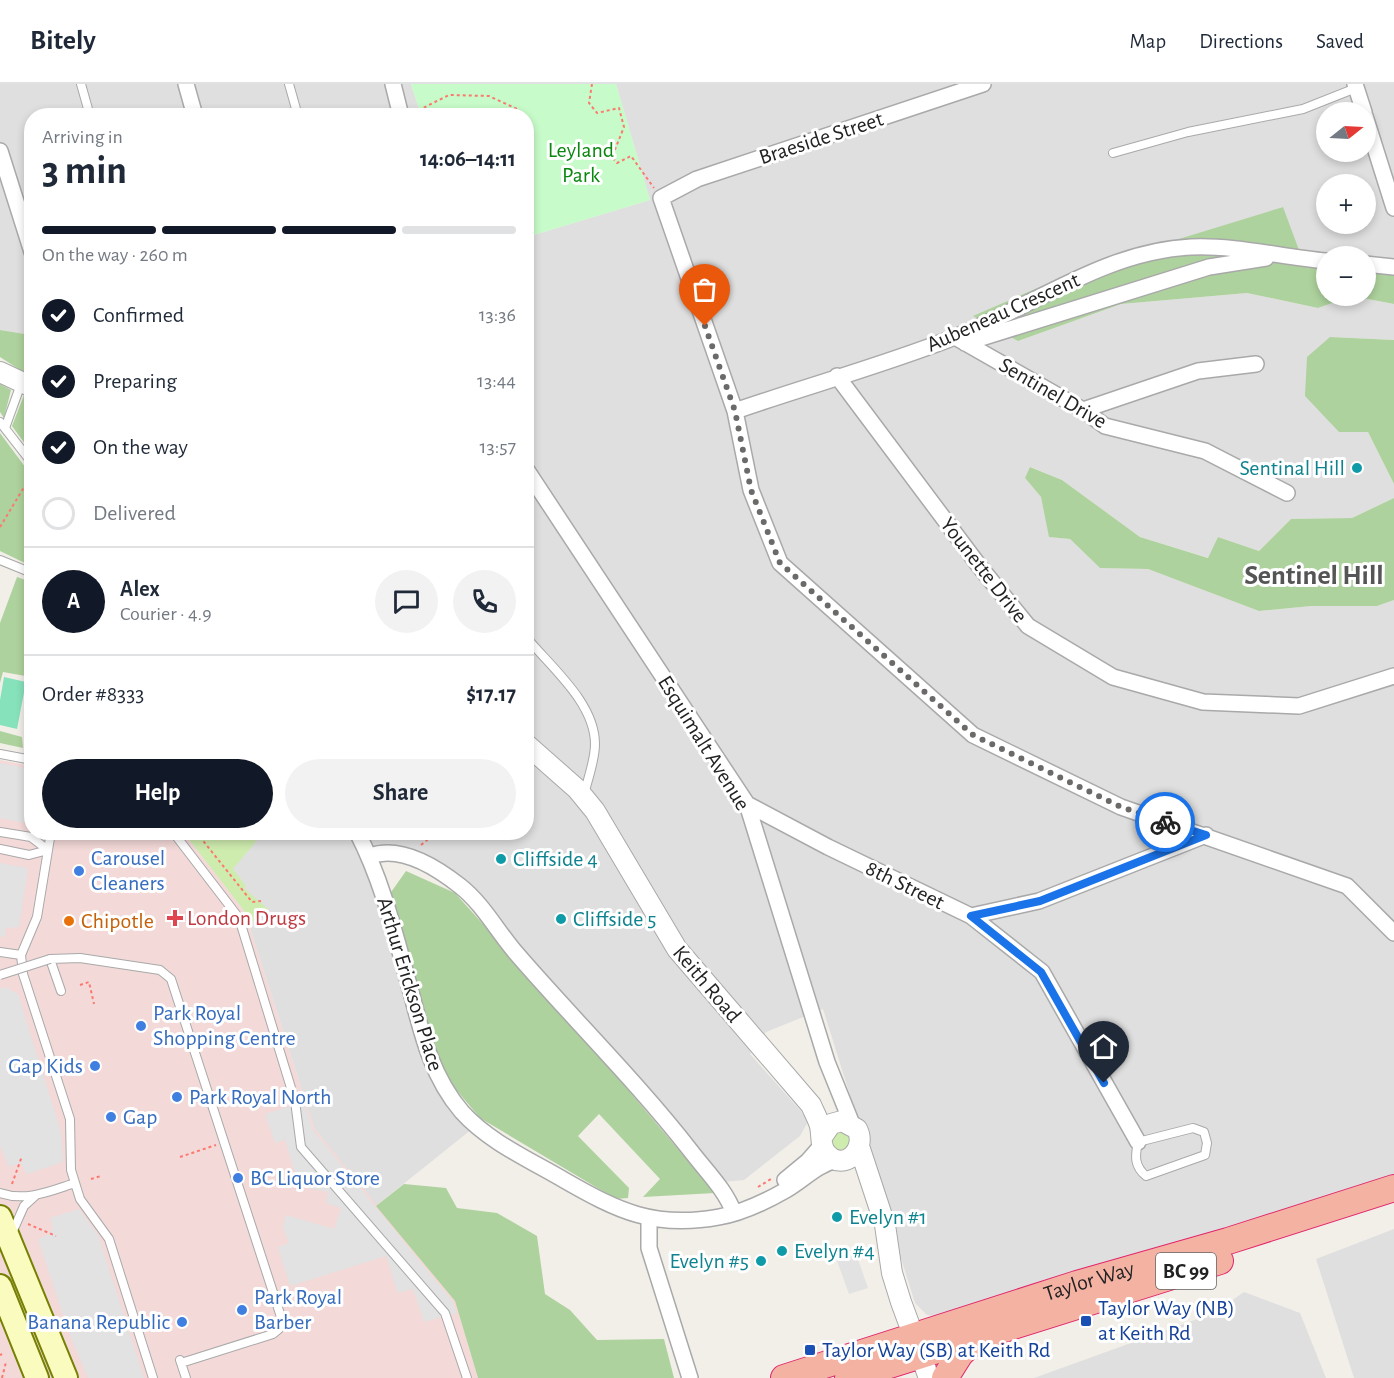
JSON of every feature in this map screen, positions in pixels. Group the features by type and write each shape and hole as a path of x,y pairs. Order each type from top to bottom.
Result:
{"highway":[{"name":"Taylor Way","path":"848,1378 921,1357 1393,1197"},
{"name":"Taylor Way","path":"784,1378 921,1357 1077,1284 1393,1197"},
{"path":"945,1378 960,1354 978,1337"}],"main road":[{"path":"0,1217 66,1378"},
{"path":"0,1286 37,1378"}],"street":[{"path":"186,84 193,108"},
{"path":"393,84 399,108"},
{"name":"Braeside Street","path":"661,198 697,179 983,84"},
{"path":"1355,86 1360,102"},
{"path":"0,151 24,227"},
{"path":"1376,152 1394,208"},
{"path":"661,198 735,411 751,490 780,563 973,735 1121,807 1347,886 1394,933"},
{"name":"Aubeneau Crescent","path":"960,340 1107,266 1154,252 1190,247 1234,248 1275,256 1316,260"},
{"name":"Aubeneau Crescent","path":"735,411 837,376 1209,267 1275,256"},
{"path":"1376,265 1394,267"},
{"name":"Sentinel Drive","path":"960,340 1083,410 1105,426 1205,451 1287,494"},
{"path":"1083,410 1198,371 1256,364"},
{"path":"0,372 24,383"},
{"name":"Younette Drive","path":"837,376 980,567 1028,626 1113,676 1203,702 1299,706 1394,676"},
{"name":"Esquimalt Avenue","path":"534,481 747,804 833,1079 842,1122"},
{"name":"Keith Road","path":"534,751 584,797 595,811 676,949 811,1105 842,1122"},
{"name":"8th Street","path":"747,804 828,847 971,916 1040,901 1206,835"},
{"name":"Arthur Erickson Place","path":"361,840 370,856 429,1054 439,1079 464,1113 507,1147 593,1197 649,1219 702,1220 734,1213 783,1191 821,1166 847,1156"},
{"path":"370,856 392,852 406,856 449,878 473,898 515,952 677,1133 715,1179 730,1201 734,1213"},
{"path":"971,916 1041,972 1137,1142"},
{"name":"Keith Road","path":"811,1105 822,1141"},
{"path":"842,1122 860,1135 847,1156 827,1154 822,1141 827,1127 842,1122"},
{"name":"Arthur Erickson Place","path":"774,1195 779,1185 808,1161 822,1141"},
{"path":"847,1156 858,1176 876,1228 886,1242 892,1273 921,1357"},
{"path":"649,1219 648,1248 690,1378"}],"lane":[{"path":"81,84 88,108"},
{"path":"289,84 296,108"},
{"path":"1113,153 1188,132 1303,109 1355,86"},
{"path":"24,389 3,425 24,453"},
{"path":"0,560 24,570"},
{"path":"534,647 581,703 592,722 595,746 584,797"},
{"path":"0,754 24,758"},
{"path":"0,832 24,836"},
{"path":"35,840 48,850"},
{"path":"50,840 37,917 21,955 23,974 70,1119 71,1170 75,1183 80,1198 109,1239 153,1378"},
{"path":"179,840 239,918 295,1101 301,1147 446,1313 467,1378"},
{"path":"0,849 29,855 48,850"},
{"path":"0,952 21,955"},
{"path":"0,975 50,959 80,958 160,970 171,979 282,1320 279,1329 273,1334 181,1361 186,1378"},
{"path":"50,959 61,991"},
{"path":"1193,1128 1204,1132 1207,1143 1205,1155 1146,1176 1138,1169 1135,1155 1137,1142 1193,1128"},
{"path":"0,1193 17,1197 36,1195 75,1183"},
{"path":"10,1240 24,1206 36,1195"}],"path":[{"path":"592,84 589,104 597,113 619,108 624,127 612,156 617,163 631,156 661,198"},
{"path":"424,108 449,95 489,96 515,108"},
{"path":"0,527 24,487"},
{"path":"203,840 252,902 261,901"},
{"path":"406,856 427,840"},
{"path":"231,875 235,871"},
{"path":"80,985 88,982 94,1004"},
{"path":"180,1156 224,1142"},
{"path":"12,1188 22,1156"},
{"path":"91,1179 101,1176"},
{"path":"25,1223 56,1236"},
{"path":"2,1378 6,1362"}],"shaded area":[{"path":"0,84 411,84 419,108 24,108 24,334 0,330"},
{"path":"616,84 1394,84 1394,261 1376,259 1376,246 1316,246 1316,252 1298,250 1282,207 1018,341 1121,304 1247,293 1318,308 1324,306 1376,306 1376,301 1394,304 1394,340 1330,337 1339,432 1368,432 1394,484 1394,498 1352,518 1291,519 1259,551 1218,537 1209,558 1140,537 1062,480 1031,467 1025,478 1041,497 1050,537 1070,539 1100,568 1148,569 1259,611 1311,606 1377,606 1394,600 1394,1179 942,1317 927,1315 915,1303 823,1009 766,1032 750,1054 809,1120 800,1136 744,1180 723,1182 564,1002 435,870 370,857 448,1078 477,1125 376,1206 314,1128 245,912 189,840 534,840 534,235 650,200"},
{"name":"Park Royal Shopping Centre","path":"0,760 24,765 24,840 189,840 245,912 314,1128 455,1301 478,1378 0,1378"},
{"path":"0,763 24,768 24,823 0,818"},
{"path":"0,863 28,868 19,927 6,928 5,937 0,936"},
{"path":"5,987 18,994 61,1132 63,1162 27,1174 21,1163 9,1167 0,1146 0,989"},
{"path":"304,1102 312,1129 453,1302 456,1313 424,1322 413,1289 398,1293 386,1256 290,1286 278,1247 289,1243 283,1227 286,1215 334,1229 341,1208 326,1203 328,1192 299,1186 285,1140 275,1143 265,1114"},
{"path":"79,1209 98,1235 144,1378 88,1378 67,1327 38,1239 49,1235 53,1228 50,1218"},
{"path":"1394,1229 1394,1378 1354,1378 1316,1259"},
{"path":"854,1248 868,1288 849,1294 836,1258"},
{"path":"1244,1292 1300,1313 1326,1378 1034,1378 1214,1313"}],"green space":[{"name":"Leyland Park","path":"411,84 616,84 650,200 534,235 534,108 419,108"},
{"path":"1283,207 1299,250 1316,252 1316,306 1324,306 1318,308 1247,293 1121,304 1018,341 973,316 1081,269"},
{"path":"1376,259 1394,261 1394,304 1376,301"},
{"path":"0,330 24,334 24,372 0,357"},
{"path":"1330,337 1394,340 1394,484 1368,432 1339,432 1305,396 1307,357"},
{"path":"0,384 11,390 4,418 0,412"},
{"path":"24,395 24,442 12,426"},
{"path":"0,433 24,466 24,563 0,551"},
{"path":"1030,467 1062,480 1140,537 1208,558 1218,537 1259,551 1291,519 1352,518 1394,498 1394,600 1377,606 1311,606 1259,611 1148,569 1100,568 1070,539 1049,537 1041,497 1025,478"},
{"path":"17,577 24,580 24,676 3,672 0,683 0,623"},
{"path":"4,677 24,682 17,729 0,725 0,700"},
{"path":"0,731 22,737 23,748 0,743"},
{"path":"189,840 257,840 233,869 246,886 244,888 268,909 249,924 245,912"},
{"path":"406,871 455,893 570,1021 715,1193 643,1197 660,1179 599,1114 578,1136 629,1188 628,1198 616,1199 480,1118 437,1063 389,895"},
{"path":"835,1125 858,1137 839,1159 826,1132"},
{"path":"404,1184 446,1188 457,1208 497,1213 537,1236 545,1294 570,1310 597,1340 664,1339 674,1378 478,1378 455,1301 376,1206"}],"way so far":[{"path":"705,326 735,411 751,490 780,563 973,735 1121,807 1165,822"}],"place":[{"name":"Sentinal Hill","path":"1357,468"},
{"name":"Cliffside 4","path":"501,859"},
{"name":"Carousel Cleaners","path":"79,871"},
{"name":"London Drugs","path":"175,918"},
{"name":"Cliffside 5","path":"561,919"},
{"name":"Chipotle","path":"69,921"},
{"name":"Park Royal Shopping Centre","path":"141,1026"},
{"name":"Gap Kids","path":"95,1066"},
{"name":"Park Royal North","path":"177,1097"},
{"name":"Gap","path":"111,1117"},
{"name":"BC Liquor Store","path":"238,1178"},
{"name":"Evelyn #1","path":"837,1217"},
{"name":"Evelyn #4","path":"782,1251"},
{"name":"Evelyn #5","path":"761,1261"},
{"name":"Park Royal Barber","path":"242,1310"},
{"name":"Taylor Way (NB) at Keith Rd","path":"1086,1321"},
{"name":"Banana Republic","path":"182,1322"},
{"name":"Taylor Way (SB) at Keith Rd","path":"810,1350"}],"district":[{"name":"Sentinel Hill","path":"1314,576"}],"route":[{"path":"1104,1083 1041,972 971,916 1040,901 1206,835 1165,822"}]}
